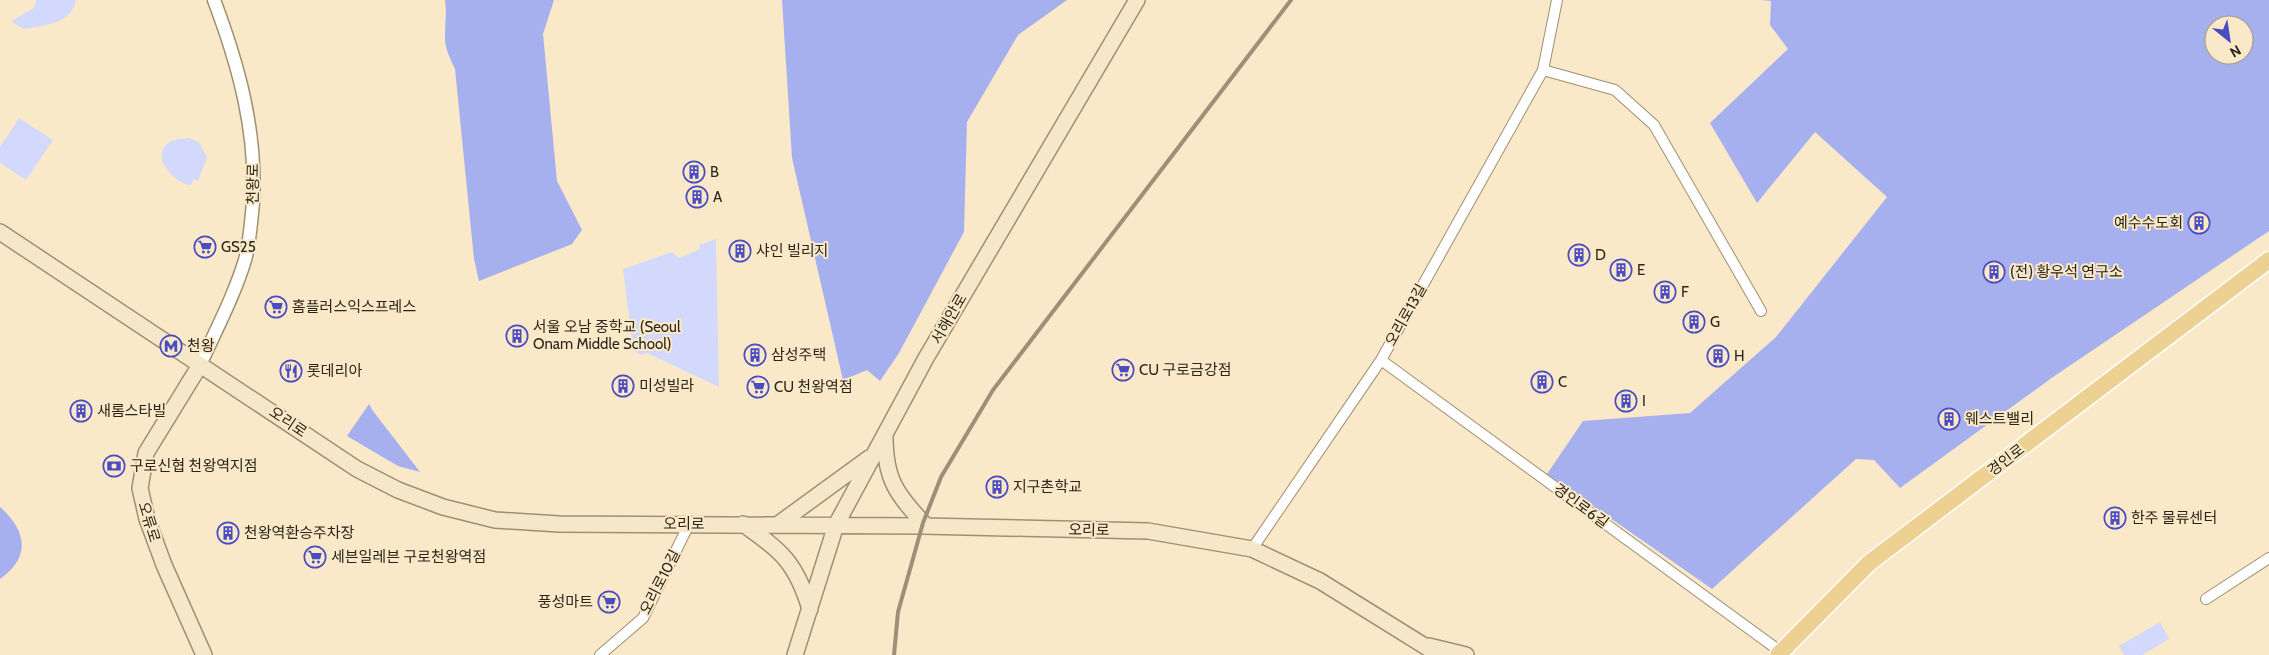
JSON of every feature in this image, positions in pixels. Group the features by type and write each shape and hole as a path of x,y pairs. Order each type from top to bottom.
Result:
{"main road":[{"name":"서해안로","path":"795,655 836,525 926,358 1137,0"},
{"name":"오리로","path":"0,232 357,469 398,490 443,507 495,520 559,524 926,526 1148,531 1252,549 1320,582 1426,650 1439,655"},
{"name":"경인로","path":"1780,654 1869,563 2261,271 2269,260"},
{"name":"오류로","path":"200,365 146,453 140,488 147,519 164,565 204,655"},
{"path":"884,435 885,461 888,476 911,509 926,526"},
{"path":"777,525 873,455"},
{"path":"743,524 782,552 803,586 810,609"},
{"name":"오리로","path":"1426,650 1466,655"}],"street":[{"name":"천왕로","path":"200,365 245,259 251,231 254,178 253,147 247,108 214,0"},
{"name":"오리로13길","path":"1252,549 1381,360 1543,70 1557,0"},
{"path":"1543,70 1615,90 1654,125 1761,311"},
{"name":"경인로6길","path":"1381,360 1780,654"},
{"name":"오리로10길","path":"600,655 642,618 689,524"},
{"path":"2206,599 2269,558"}],"shaded area":[{"path":"36,0 76,0 69,15 48,25 23,29 11,21 34,8"},
{"path":"445,0 554,0 543,34 557,181 582,230 572,244 479,281 474,259 455,69 445,44"},
{"path":"782,0 1067,0 1018,35 967,122 964,232 899,353 880,381 867,370 843,380 792,158"},
{"path":"1761,0 2269,0 2269,231 2053,377 1900,488 1874,460 1856,459 1712,589 1547,474 1583,421 1690,413 1776,337 1887,197 1815,132 1757,203 1710,123 1788,49 1770,25 1771,1"},
{"path":"19,118 53,140 26,180 0,163 0,147"},
{"path":"189,138 199,142 207,157 198,181 194,179 191,185 185,184 173,176 164,164 162,157 162,151 168,143"},
{"path":"716,239 719,387 647,353 640,355 633,349 623,269 672,252 679,258 700,249 699,245"},
{"path":"369,404 420,472 398,466 347,436"},
{"path":"0,507 16,525 22,544 17,562 0,579"},
{"path":"2160,622 2169,639 2142,655 2124,655 2119,646"}],"railway":[{"path":"894,655 898,612 923,523 941,477 993,390 1291,0"}],"place":[{"name":"B","path":"694,172"},
{"name":"A","path":"697,197"},
{"name":"예수수도회","path":"2199,223"},
{"name":"GS25","path":"205,247"},
{"name":"샤인 빌리지","path":"740,251"},
{"name":"D","path":"1579,255"},
{"name":"E","path":"1621,270"},
{"name":"(전) 황우석 연구소","path":"1994,272"},
{"name":"F","path":"1665,292"},
{"name":"홈플러스익스프레스","path":"276,307"},
{"name":"G","path":"1694,322"},
{"name":"서울 오남 중학교 (Seoul Onam Middle School)","path":"517,336"},
{"name":"천왕","path":"171,346"},
{"name":"삼성주택","path":"755,355"},
{"name":"H","path":"1718,356"},
{"name":"CU 구로금강점","path":"1123,370"},
{"name":"롯데리아","path":"291,371"},
{"name":"C","path":"1542,382"},
{"name":"미성빌라","path":"623,386"},
{"name":"CU 천왕역점","path":"758,387"},
{"name":"I","path":"1626,401"},
{"name":"새롬스타빌","path":"81,411"},
{"name":"웨스트밸리","path":"1949,419"},
{"name":"구로신협 천왕역지점","path":"114,466"},
{"name":"지구촌학교","path":"997,487"},
{"name":"한주 물류센터","path":"2115,518"},
{"name":"천왕역환승주차장","path":"228,533"},
{"name":"세븐일레븐 구로천왕역점","path":"315,557"},
{"name":"풍성마트","path":"609,602"}]}
